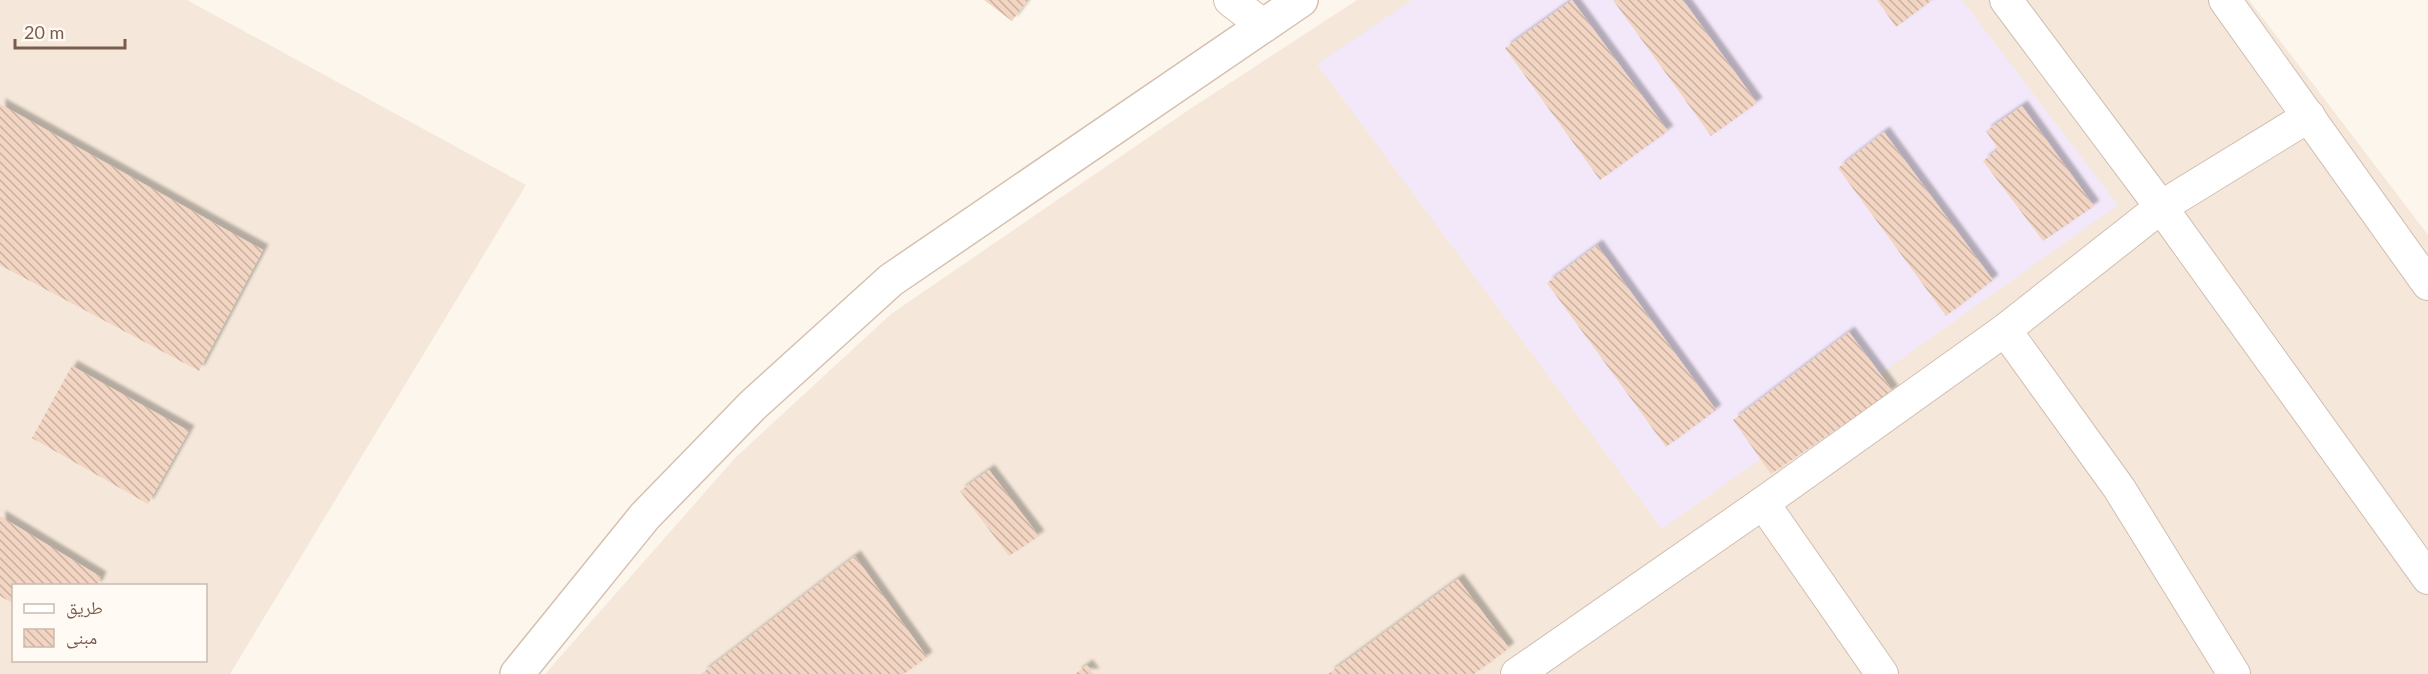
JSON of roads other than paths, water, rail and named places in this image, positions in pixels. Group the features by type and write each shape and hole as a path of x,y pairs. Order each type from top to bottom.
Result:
{"main road":[{"path":"517,674 645,516 753,405 891,280 1301,0"}],"street":[{"path":"1230,0 1264,26"},
{"path":"2006,0 2161,207 2428,578"},
{"path":"2225,0 2428,284"},
{"path":"1517,674 1763,503 2005,330 2161,207 2309,116"},
{"path":"2005,330 2120,488 2235,674"},
{"path":"1763,503 1872,670"}]}
